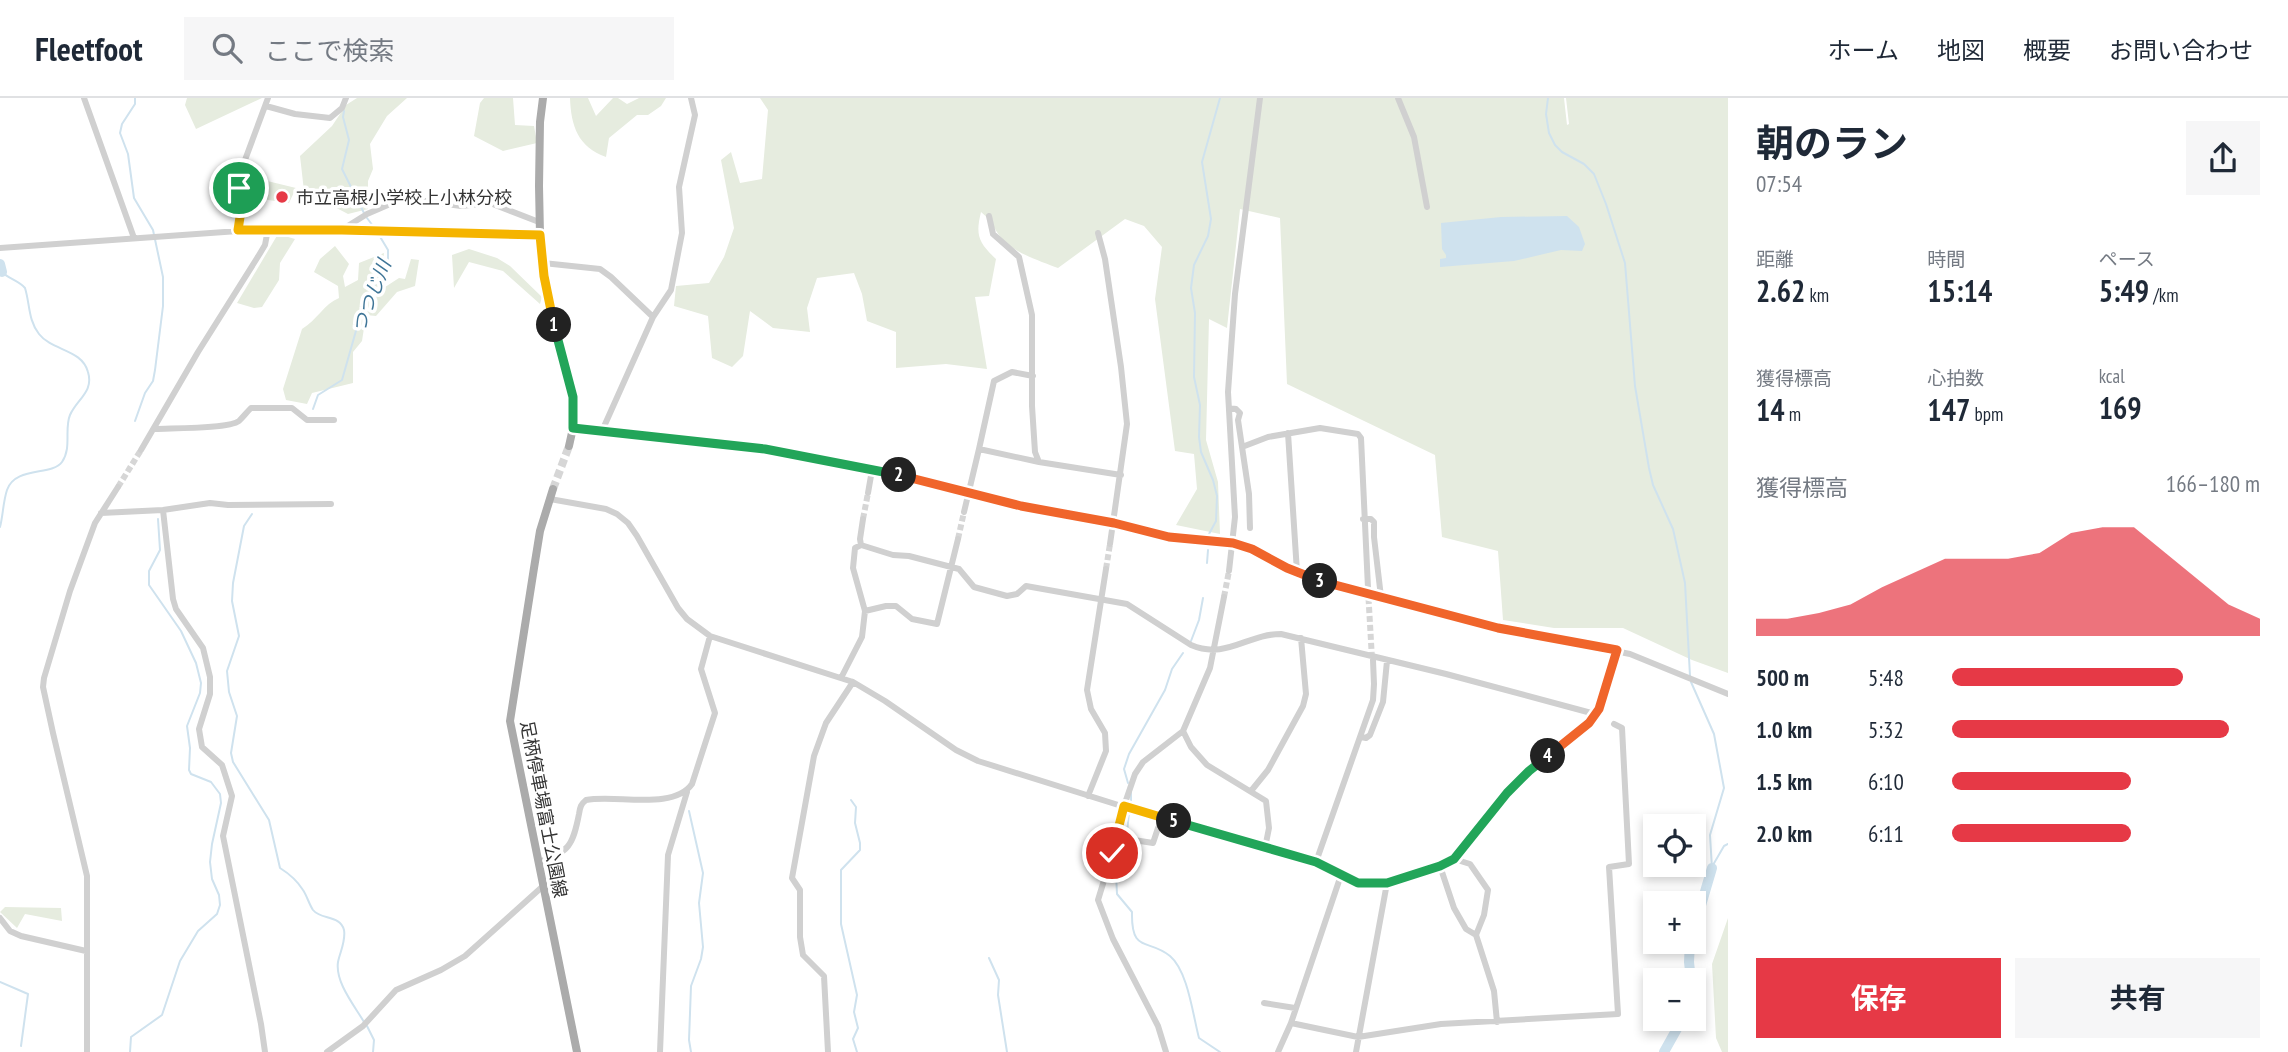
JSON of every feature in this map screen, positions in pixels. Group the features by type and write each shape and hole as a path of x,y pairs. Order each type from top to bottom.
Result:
{"main road":[{"path":"543,98 540,122 539,222 555,330 573,397 573,428 569,446"},
{"name":"足柄停車場富士公園線","path":"553,489 540,531 510,721 577,1052"}],"street":[{"path":"84,98 134,237"},
{"path":"238,230 242,204 239,188 242,168 268,98"},
{"path":"266,106 295,114 330,118 342,108 346,98"},
{"path":"603,431 653,317 671,290 682,233 679,187 695,123 691,98"},
{"path":"1228,571 1233,543 1234,496 1228,392 1235,295 1260,98"},
{"path":"1398,98 1413,137 1427,207"},
{"path":"342,230 367,214 404,198 461,206 490,203 539,222"},
{"path":"989,216 993,234 1019,257 1032,315 1035,452 1039,462"},
{"path":"0,248 268,229 540,235"},
{"path":"141,450 265,245 268,229"},
{"path":"1098,233 1105,259 1126,414 1121,474 1110,544"},
{"path":"543,263 600,269 611,276 653,317"},
{"path":"964,512 994,381 1012,372 1032,376"},
{"path":"155,429 233,424 251,408 292,408 307,420 334,420"},
{"path":"1229,408 1240,413 1238,421 1249,494 1250,528"},
{"path":"573,428 773,450 872,470 1021,506 1181,538 1233,543 1252,549 1321,582 1498,628 1617,650 1728,694"},
{"path":"1242,447 1268,437 1320,428 1358,434 1361,438 1368,587"},
{"path":"1288,433 1297,572"},
{"path":"979,449 1039,462 1121,474"},
{"path":"868,493 872,470"},
{"path":"96,1052 87,1051 87,876 43,687 47,663 94,523 118,487"},
{"path":"550,499 606,509 628,523 682,613 710,636 853,682 956,750 978,761 1316,862 1358,883 1387,883 1454,859 1517,782 1589,723 1597,712 1617,650"},
{"path":"101,513 163,510 210,503 331,504"},
{"path":"163,510 173,600 176,609 203,648 210,677 210,694 199,729 202,747 222,765 232,796 223,836 265,1052"},
{"path":"861,545 863,519"},
{"path":"1363,519 1371,519 1374,522 1381,597"},
{"path":"865,611 896,606 912,619 937,624 958,539"},
{"path":"841,678 862,637 865,611 853,568 855,548 861,545 893,555 951,566 962,571 974,587 1007,597 1017,594 1026,586 1127,604 1191,645 1215,651 1271,634 1301,638 1597,712"},
{"path":"1088,796 1106,751 1105,733 1091,709 1087,690 1106,569"},
{"path":"1166,1052 1158,1026 1113,939 1098,900 1132,783 1143,762 1183,731 1210,668 1224,597"},
{"path":"660,1052 668,855 715,713 701,669 710,636"},
{"path":"1251,791 1268,770 1303,706 1306,694 1301,638"},
{"path":"1316,862 1374,694 1373,660"},
{"path":"1361,737 1370,735 1382,702 1387,661"},
{"path":"828,1052 824,976 803,955 800,937 800,890 792,878 814,757 826,723 853,682"},
{"path":"1291,1023 1358,1037 1441,1024 1618,1014 1609,867 1629,864 1622,728 1614,724"},
{"path":"1183,731 1191,747 1207,765 1266,801 1269,828 1265,848"},
{"path":"538,862 563,853 569,846 575,835 581,804 586,800 646,800 687,792"},
{"path":"1134,839 1153,843 1165,818"},
{"path":"1454,859 1470,864 1488,890 1485,915 1476,936"},
{"path":"1440,866 1454,908 1466,929 1476,936 1494,991 1497,1022"},
{"path":"1278,1052 1291,1023 1341,875"},
{"path":"1356,1052 1387,883"},
{"path":"327,1052 363,1026 396,990 465,956 542,887"},
{"path":"0,918 10,931 21,936 86,951"},
{"path":"1264,1003 1295,1008"}],"shaded area":[{"path":"187,98 262,98 196,129 185,105"},
{"path":"357,98 407,98 387,116 370,144 373,169 368,181 368,209 348,214 304,191 300,156 332,126 346,105"},
{"path":"484,98 513,98 515,125 534,126 537,143 503,151 474,136 480,103"},
{"path":"570,98 588,98 596,116 613,98 627,104 639,98 666,98 661,106 648,115 637,115 609,138 606,157 589,148 578,134 572,118"},
{"path":"760,98 1564,98 1567,125 1566,98 1728,98 1728,673 1692,660 1623,628 1554,628 1503,620 1498,551 1442,537 1435,455 1287,384 1280,218 1240,209 1227,328 1209,319 1206,440 1218,482 1220,534 1176,525 1197,489 1194,454 1175,451 1155,299 1162,247 1144,226 1125,219 1058,268 1007,244 981,212 978,227 980,238 996,259 989,296 975,297 987,369 946,364 896,368 896,332 867,321 862,294 854,273 817,278 807,308 810,332 773,328 750,311 743,356 732,367 712,358 708,316 674,306 676,286 709,283 724,257 734,228 721,160 731,152 740,183 762,179 768,110"},
{"path":"251,177 296,188 289,203 248,197"},
{"path":"278,234 295,239 280,263 279,280 262,307 254,308 237,303"},
{"path":"335,246 349,264 343,276 345,287 358,280 359,263 384,253 379,291 399,278 405,279 411,259 419,260 415,286 397,292 376,316 366,315 362,341 353,352 353,383 312,393 307,404 286,400 283,389 302,329 339,298 338,286 314,272 320,259"},
{"path":"469,249 497,258 510,266 542,297 540,304 503,271 469,262 454,288 452,255"},
{"path":"5,907 61,908 62,921 25,914 17,928 0,912"},
{"path":"1728,918 1728,1052 1722,1052 1716,1038 1712,964"}],"water":[{"path":"1567,216 1579,227 1585,244 1582,251 1561,250 1514,261 1440,267 1440,259 1446,258 1442,249 1441,223 1501,217"}],"waterway":[{"path":"135,98 135,104 122,124 120,133 128,154 134,198 153,230 163,277 163,306 153,381 145,393 135,421"},
{"path":"1209,534 1216,521 1217,496 1201,452 1199,437 1200,405 1194,377 1195,313 1191,288 1194,265 1208,236 1211,219 1202,162 1220,98"},
{"path":"1548,98 1546,114 1549,133 1562,152 1584,164 1594,174 1625,263 1635,386 1649,468 1653,485 1673,529 1685,583 1690,676"},
{"name":"つつじ川","path":"344,111 349,140 342,169 364,213"},
{"name":"つつじ川","path":"367,218 376,230"},
{"name":"つつじ川","path":"313,409 318,395 342,380 365,299 385,270 388,250 379,235"},
{"path":"0,264 2,272"},
{"path":"0,527 11,482 25,474 50,469 62,462 67,451 70,415 89,385 85,364 39,334 31,318 25,288 2,272"},
{"name":"つつじ川","path":"252,514 244,526 233,583 232,601 239,636 227,671 229,692 237,716 231,753 233,762 269,820 280,868 301,887 316,913 342,925 344,942 338,962 339,977 364,1022"},
{"path":"130,1052 131,1037 162,1015 180,961 198,931 217,914 220,905 210,862 221,803 220,794 211,782 191,774 189,770 187,726 200,693 201,683 196,663 181,631 149,585 149,571 160,550 158,519"},
{"path":"1207,563 1208,550"},
{"path":"1191,641 1203,598"},
{"path":"1128,783 1124,769 1129,754 1165,690 1172,669 1183,653"},
{"path":"1691,682 1714,734 1724,788 1710,835 1712,868"},
{"path":"1131,792 1131,802"},
{"path":"851,800 856,807 855,823 860,850 841,870 841,924 857,995 854,1012 858,1028 853,1039 857,1052"},
{"path":"689,811 703,873 699,903 703,947 691,986 691,1052"},
{"path":"1129,812 1124,865 1116,874 1117,894 1132,912 1132,925 1138,940 1162,951 1176,963 1186,983 1199,1038 1220,1052"},
{"path":"1713,865 1728,844"},
{"path":"1705,891 1712,868"},
{"path":"1689,954 1690,968"},
{"path":"989,958 999,980 998,995 1007,1052"},
{"path":"0,982 28,994 21,1046"},
{"name":"つつじ川","path":"367,1026 374,1040 373,1052"},
{"path":"1664,1052 1676,1031"}],"tunnel":[{"path":"553,489 569,446"},
{"path":"118,487 141,450"},
{"path":"863,519 868,493"},
{"path":"958,539 964,512"},
{"path":"1106,569 1110,544"},
{"path":"1224,597 1229,571"},
{"path":"1368,589 1372,659"}],"place":[{"name":"市立高根小学校上小林分校","path":"282,197"}],"route":[{"path":"239,188 242,204 238,230 540,235 544,276 574,404 573,428 780,451 1169,537 1233,543 1252,549 1321,582 1498,628 1617,650 1599,709 1589,723 1517,782 1447,864 1387,883 1358,883 1316,862 1124,806 1112,853"}]}
